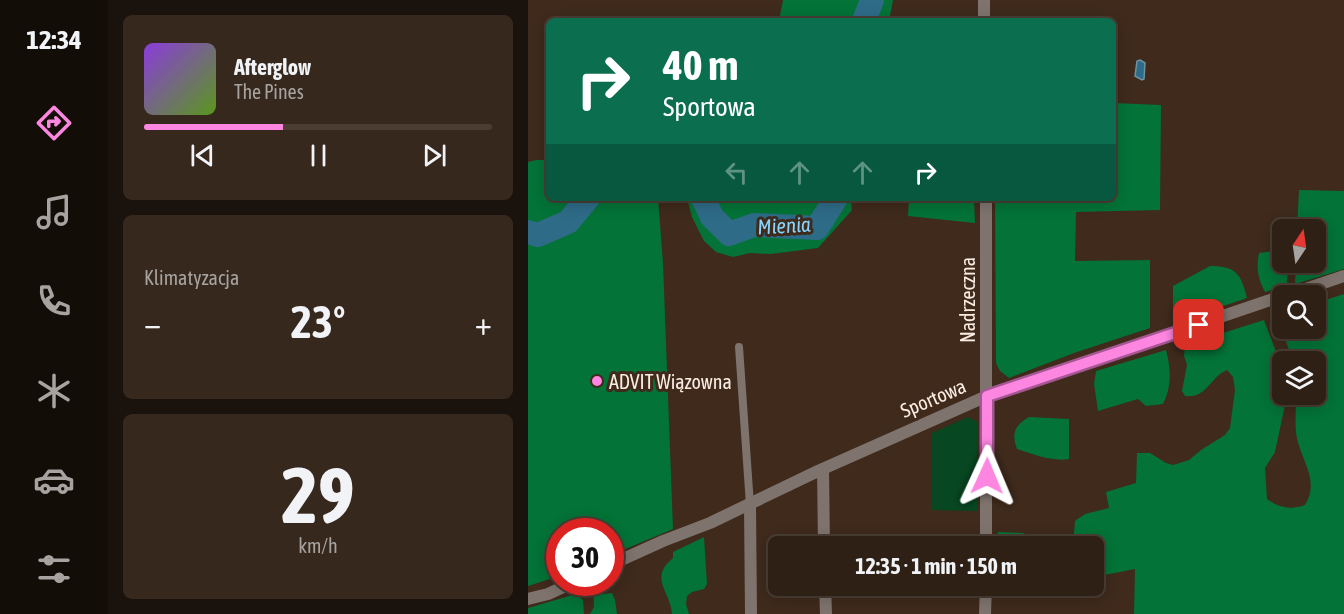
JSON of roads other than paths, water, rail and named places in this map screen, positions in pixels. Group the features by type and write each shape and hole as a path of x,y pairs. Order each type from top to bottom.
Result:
{"street":[{"path":"984,0 984,18"},
{"name":"Nadrzeczna","path":"986,201 986,536"},
{"name":"Sportowa","path":"1317,285 1344,276"},
{"name":"Sportowa","path":"624,559 750,505 823,469 987,396 1272,300"},
{"path":"823,469 824,536"},
{"path":"750,505 751,614"},
{"path":"528,599 546,594"},
{"path":"825,596 826,614"},
{"path":"985,614 986,596"}],"lane":[{"path":"739,347 750,505"}],"water":[{"path":"1137,61 1145,63 1142,80 1135,76"}],"waterway":[{"name":"Mienia","path":"865,18 872,0"},
{"name":"Mienia","path":"528,232 538,235 568,222 586,201"},
{"name":"Mienia","path":"704,201 712,217 729,234 754,225 817,228 834,201"}],"place":[{"name":"ADVIT Wiązowna","path":"597,381"}]}
